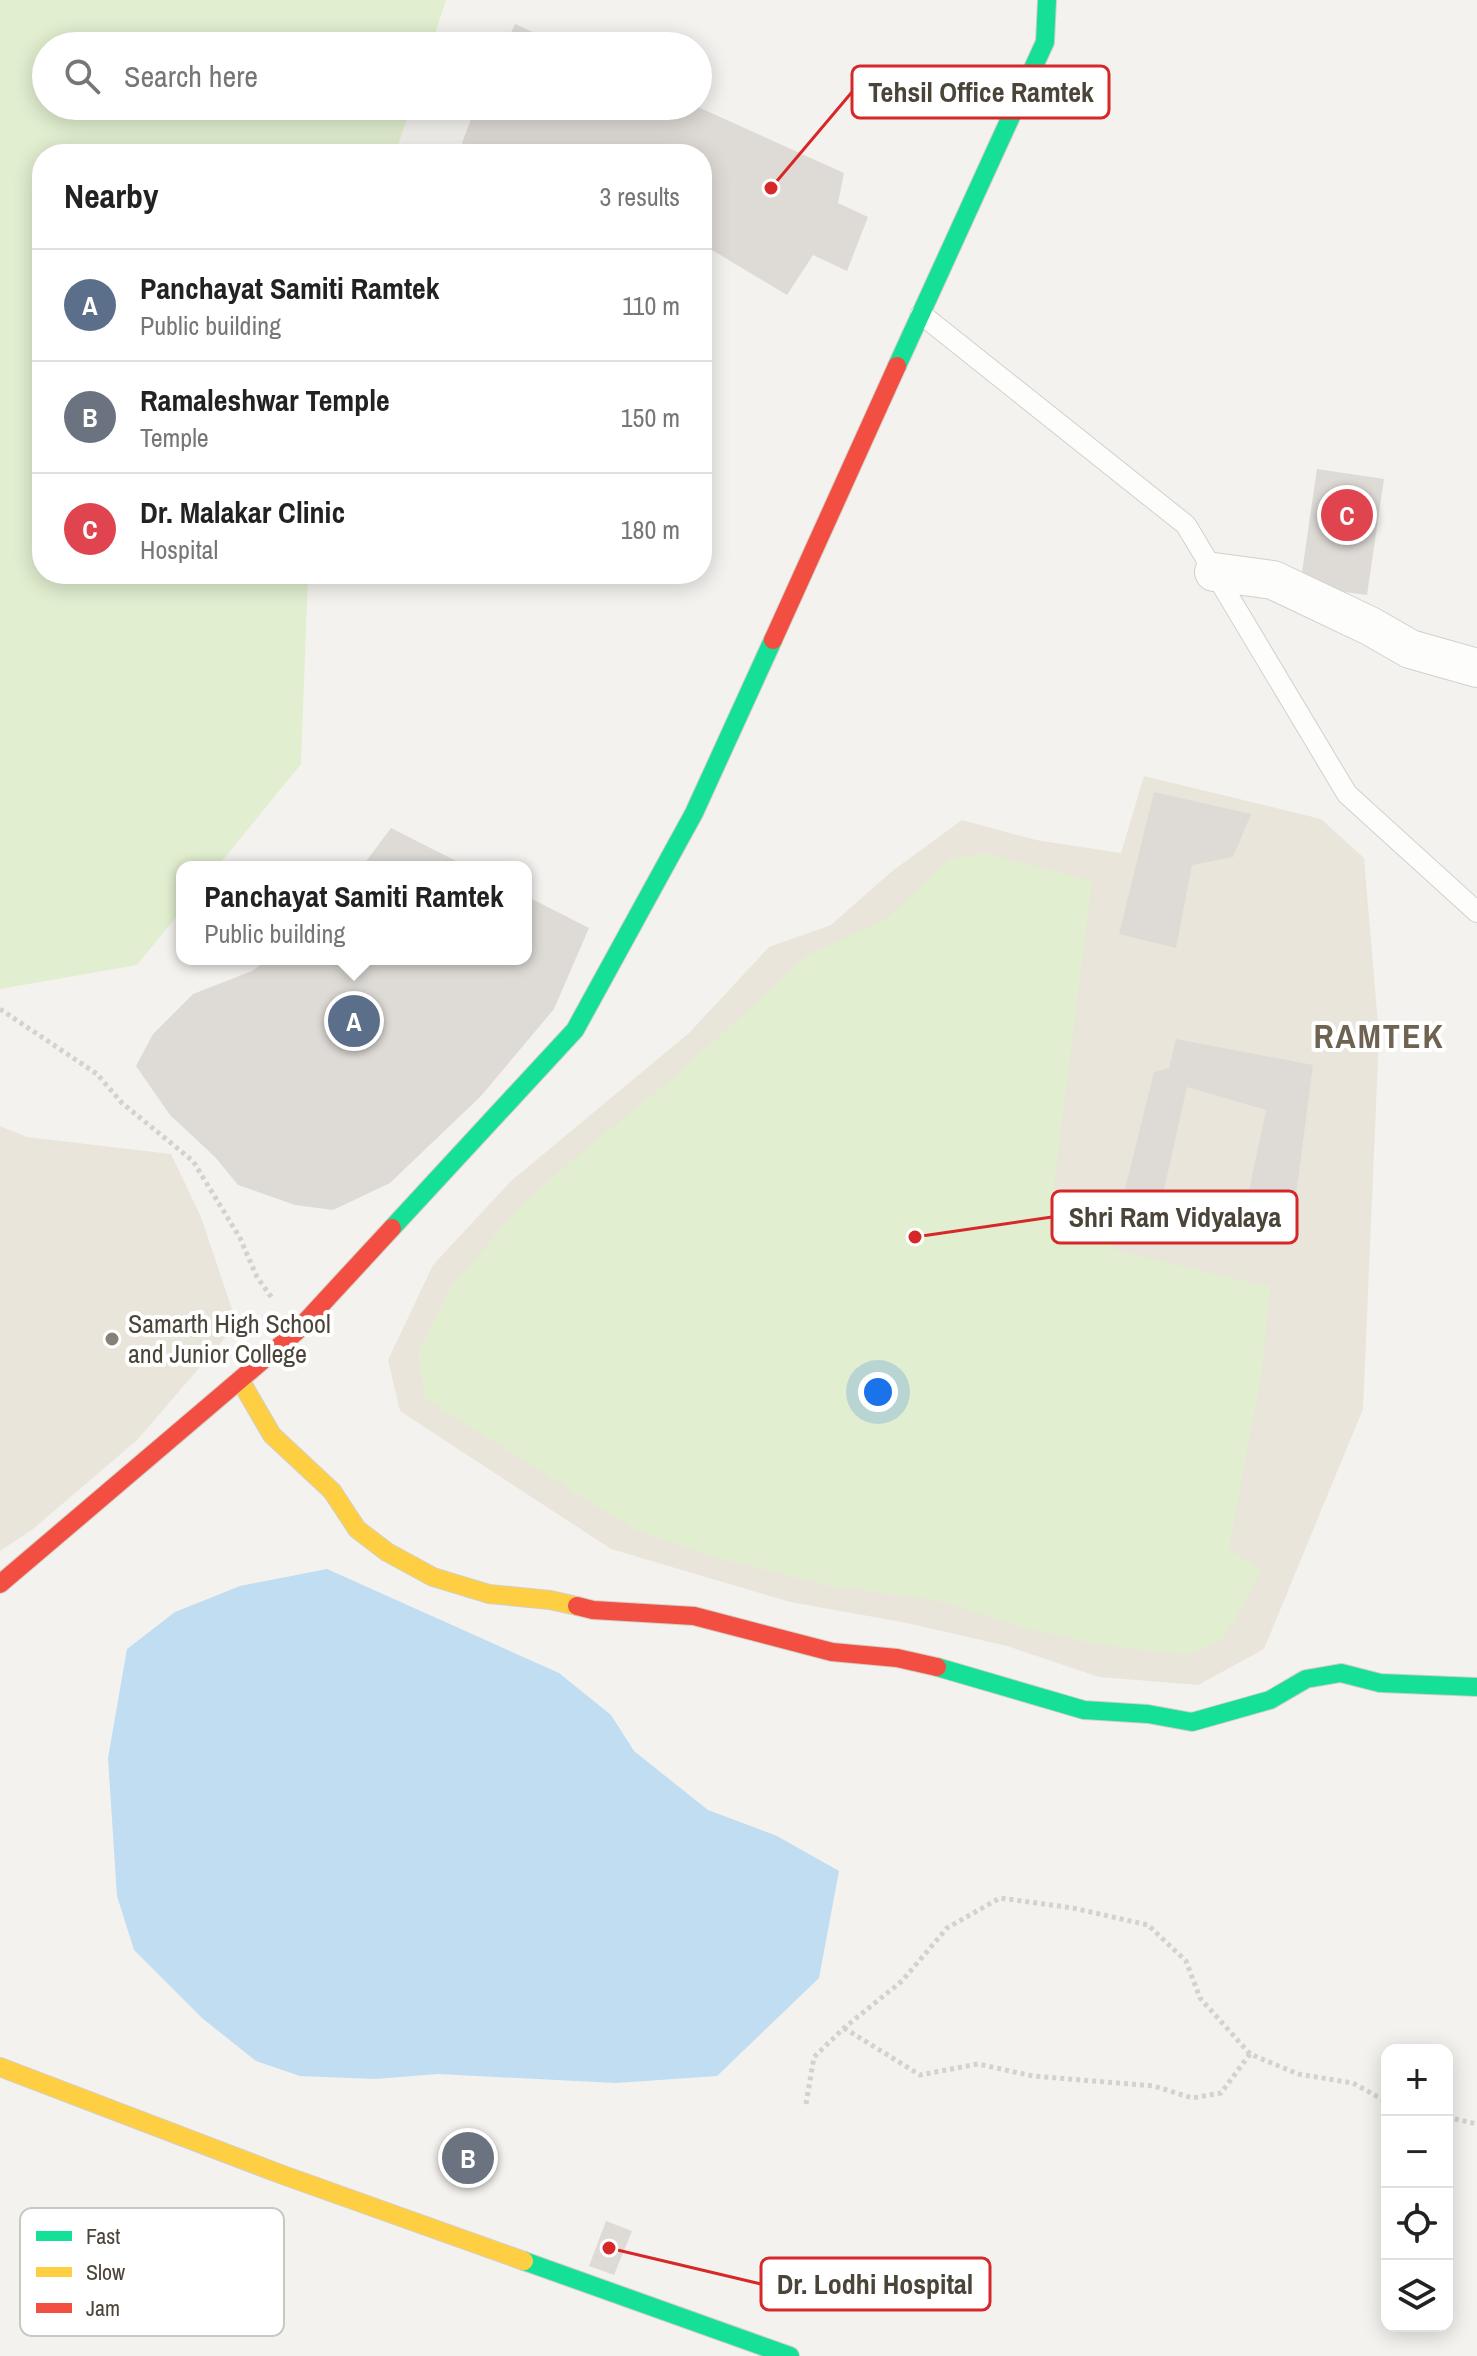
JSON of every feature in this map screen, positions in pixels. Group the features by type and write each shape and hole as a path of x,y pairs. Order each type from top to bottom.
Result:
{"street":[{"path":"0,1584 296,1332 575,1030 694,813 1045,42 1047,0"},
{"path":"1214,572 1273,580 1344,613 1410,649 1477,668"},
{"path":"240,1380 272,1435 332,1491 357,1529 387,1552 433,1577 489,1594 550,1600 593,1610 694,1616 832,1652 897,1658 952,1670 1084,1710 1148,1714 1192,1722 1270,1700 1306,1679 1341,1673 1380,1683 1477,1687"},
{"path":"0,2067 283,2175 790,2356"}],"lane":[{"path":"921,314 1186,525 1347,794 1477,912"}],"path":[{"path":"0,1009 97,1074 122,1103 193,1161 240,1238 257,1277 296,1332"},
{"path":"806,2104 814,2057 902,1981 947,1928 1000,1898 1073,1908 1148,1925 1186,1961 1200,1998 1250,2054 1298,2074 1353,2083 1381,2099"},
{"path":"844,2028 920,2075 978,2064 1033,2076 1154,2086 1192,2098 1221,2093 1250,2054"},
{"path":"1453,2118 1477,2124"}],"shaded area":[{"path":"1144,776 1321,819 1364,858 1379,1036 1363,1409 1264,1649 1198,1685 1099,1677 1007,1646 907,1623 790,1602 611,1549 400,1411 388,1360 433,1265 511,1181 689,1033 769,947 831,925 891,872 962,820 1036,840 1121,853"},
{"name":"Samarth High School and Junior College","path":"0,1126 27,1137 171,1154 201,1217 237,1324 137,1440 33,1529 0,1551"}],"green space":[{"path":"0,0 446,0 436,32 32,32 32,120 406,120 398,144 32,144 32,584 308,584 301,764 222,861 176,861 176,917 137,965 0,989"},
{"path":"985,853 1092,881 1053,1194 1118,1251 1270,1287 1262,1372 1229,1548 1261,1572 1223,1640 1188,1655 1099,1645 1022,1627 938,1601 825,1585 713,1557 636,1530 425,1399 418,1353 452,1285 525,1202 679,1073 808,955 887,918 949,859"}],"water":[{"path":"327,1569 559,1673 611,1715 634,1751 708,1810 777,1836 839,1871 819,1978 717,2076 616,2083 438,2074 375,2079 300,2076 256,2061 202,2018 134,1950 117,1896 108,1758 127,1649 175,1612 240,1586"}],"building":[{"path":"515,24 533,32 511,32"},
{"path":"712,113 844,173 838,203 868,217 847,271 813,255 787,295 712,250 712,144 462,143 471,120 712,120"},
{"path":"1317,469 1384,479 1367,595 1300,586"},
{"path":"1154,792 1251,814 1233,857 1192,865 1176,948 1119,934"},
{"path":"391,828 456,861 366,861"},
{"path":"532,899 589,928 554,1009 481,1096 390,1183 333,1210 295,1205 238,1185 215,1157 170,1115 136,1066 153,1034 193,994 260,965 532,965"},
{"path":"1176,1039 1313,1065 1293,1218 1244,1214 1266,1110 1187,1087 1163,1194 1125,1189 1154,1072 1169,1068"},
{"path":"606,2221 632,2231 614,2275 589,2266"}],"traffic: fast":[{"path":"897,366 1045,42 1047,0"},
{"path":"392,1228 575,1030 694,813 773,640"},
{"path":"937,1667 1084,1710 1148,1714 1192,1722 1270,1700 1306,1679 1341,1673 1380,1683 1477,1687"},
{"path":"524,2261 790,2356"}],"traffic: slow":[{"path":"240,1380 272,1435 332,1491 357,1529 387,1552 433,1577 489,1594 577,1606"},
{"path":"0,2067 283,2175 524,2261"}],"traffic: jam":[{"path":"773,640 897,366"},
{"path":"0,1584 296,1332 392,1228"},
{"path":"577,1606 593,1610 694,1616 832,1652 897,1658 937,1667"}],"place":[{"name":"Tehsil Office Ramtek","path":"771,188"},
{"name":"Dr. Malakar Clinic","path":"1347,515"},
{"name":"Panchayat Samiti Ramtek","path":"354,1021"},
{"name":"Shri Ram Vidyalaya","path":"915,1237"},
{"name":"Samarth High School and Junior College","path":"112,1339"},
{"name":"Ramaleshwar Temple","path":"468,2158"},
{"name":"Dr. Lodhi Hospital","path":"609,2248"}],"district":[{"name":"RAMTEK","path":"1379,1036"}]}
